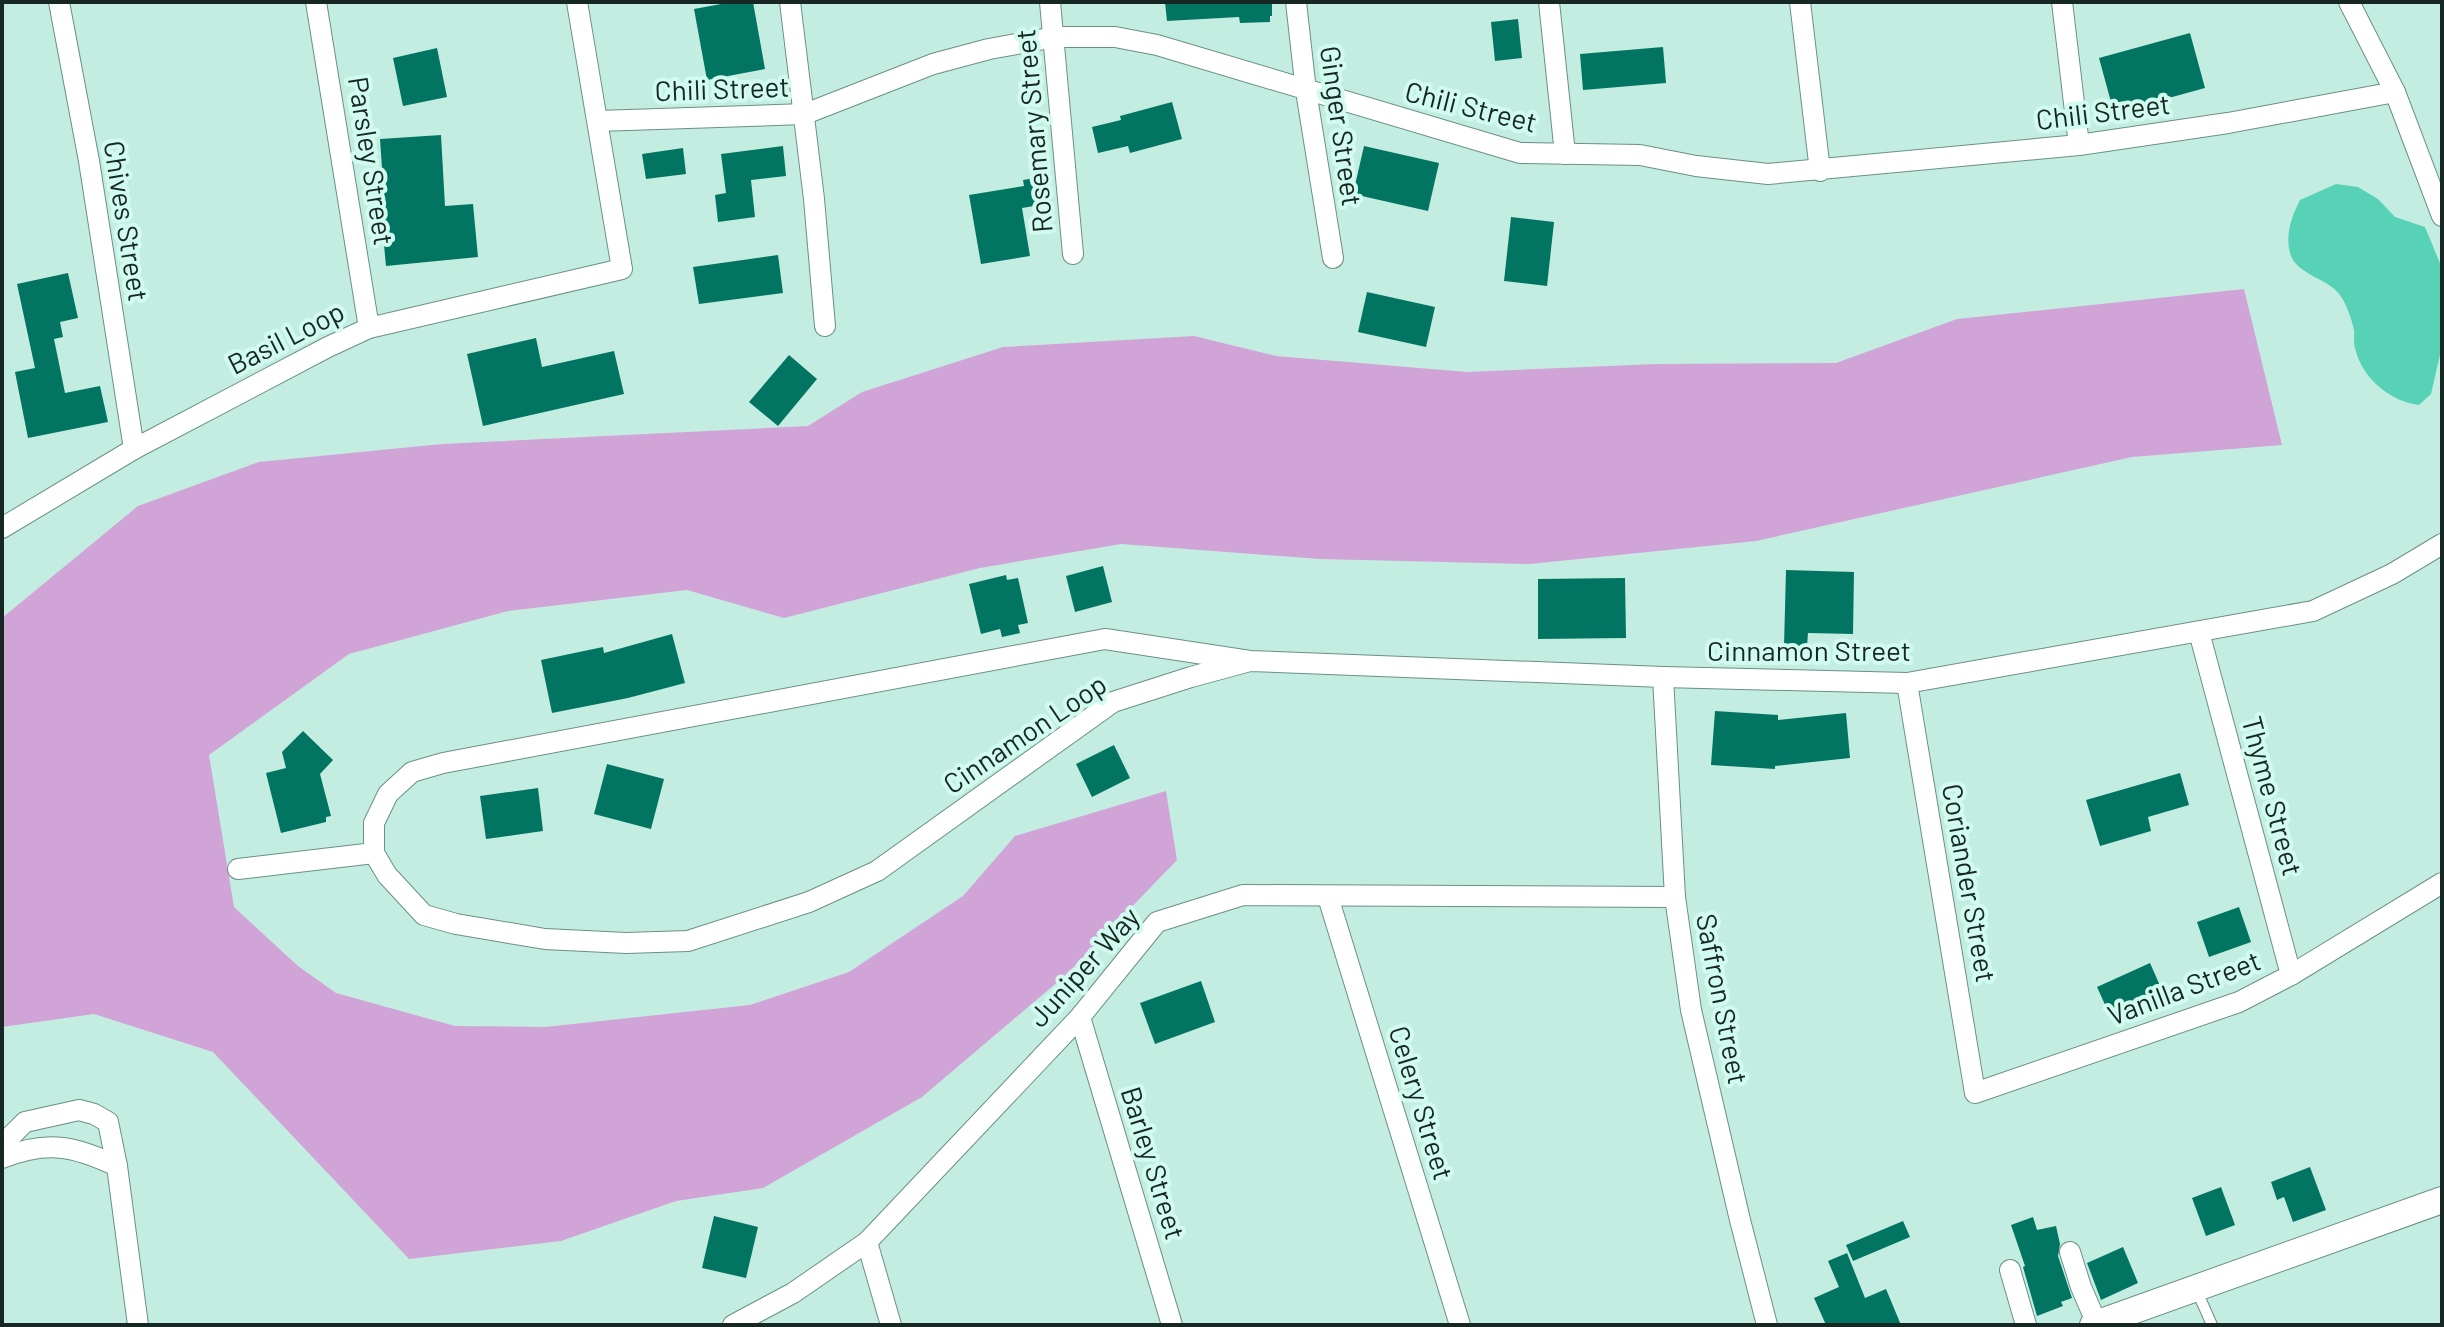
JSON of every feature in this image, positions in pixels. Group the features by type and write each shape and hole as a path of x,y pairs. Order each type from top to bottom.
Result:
{"street":[{"name":"Chives Street","path":"59,2 89,161 134,449"},
{"name":"Parsley Street","path":"316,2 369,328"},
{"path":"577,2 598,121"},
{"path":"790,2 805,114 825,326"},
{"name":"Rosemary Street","path":"1050,2 1073,254"},
{"name":"Ginger Street","path":"1296,2 1306,91 1333,258"},
{"path":"1549,2 1565,154"},
{"path":"1800,2 1820,171"},
{"path":"2062,2 2079,145"},
{"path":"2349,2 2395,92 2442,216"},
{"name":"Chili Street","path":"598,121 805,114 933,64 989,49 1055,37 1115,37 1157,45 1520,153 1640,155 1696,166 1768,174 2079,145 2228,123 2395,92"},
{"name":"Basil Loop","path":"2,528 134,449 369,328 622,269 598,121"},
{"name":"Cinnamon Street","path":"1250,661 1907,683 2313,611 2392,574 2442,544"},
{"name":"Thyme Street","path":"2199,632 2291,975"},
{"name":"Cinnamon Loop","path":"1105,639 1250,661 1113,702 877,871 809,902 688,941 626,943 545,939 445,921 424,915 387,875 374,853 374,823 388,794 412,772 443,763 1105,639"},
{"name":"Saffron Street","path":"1663,677 1675,897 1691,1010 1767,1325"},
{"name":"Coriander Street","path":"1907,683 1975,1093"},
{"path":"238,869 374,853"},
{"name":"Vanilla Street","path":"1975,1093 2239,1002 2291,975 2442,883"},
{"name":"Juniper Way","path":"733,1325 793,1293 867,1242 1080,1017 1157,922 1243,895 1675,897"},
{"name":"Celery Street","path":"1328,897 1460,1325"},
{"name":"Barley Street","path":"1080,1017 1172,1325"},
{"path":"2,1145 25,1122 79,1110 108,1122 117,1166 138,1325"},
{"path":"2,1158 28,1148 67,1147 117,1166"},
{"path":"2070,1252 2095,1324 2442,1200"},
{"path":"867,1242 891,1325"},
{"path":"2010,1270 2026,1325"}],"lane":[{"path":"2196,1289 2212,1325"}],"shaded area":[{"path":"2336,184 2358,187 2378,199 2395,217 2425,227 2442,268 2442,346 2431,394 2419,405 2397,399 2370,378 2354,346 2353,326 2342,298 2335,289 2299,266 2290,253 2289,232 2300,200"},
{"path":"2244,289 2282,445 2132,457 1756,541 1530,564 1320,559 1121,544 980,568 784,618 687,590 508,611 349,654 209,755 234,907 298,966 336,993 455,1026 545,1027 750,1005 849,972 963,896 1015,836 1166,791 1177,860 1067,974 922,1097 763,1188 676,1201 561,1241 409,1259 213,1052 94,1014 2,1027 2,618 138,506 259,462 442,444 808,426 862,392 1003,347 1194,336 1276,356 1467,372 1657,364 1836,363 1957,319"}],"building":[{"path":"732,2 753,2 765,69 707,80 694,9"},
{"path":"1165,2 1272,2 1272,16 1270,22 1240,23 1239,17 1167,21"},
{"path":"1518,19 1522,58 1495,61 1491,22"},
{"path":"2190,33 2205,88 2114,113 2099,58"},
{"path":"1663,47 1666,83 1583,90 1580,54"},
{"path":"437,48 447,97 403,106 393,58"},
{"path":"1172,102 1182,139 1130,153 1128,146 1098,153 1092,127"},
{"path":"441,135 445,206 473,204 478,257 386,266 381,213 385,212 380,139"},
{"path":"783,146 786,176 751,180 755,217 718,222 715,195 726,193 721,154"},
{"path":"1364,146 1439,163 1428,211 1353,194"},
{"path":"683,148 686,174 646,179 642,154"},
{"path":"1047,176 1052,203 1022,208 1030,256 981,264 969,195 1024,186 1023,180"},
{"path":"1511,217 1554,222 1547,286 1504,281"},
{"path":"778,255 783,293 699,304 693,267"},
{"path":"68,273 78,318 60,322 63,337 54,339 65,393 100,386 108,422 28,438 15,372 35,368 17,284"},
{"path":"1367,292 1435,307 1426,347 1358,332"},
{"path":"536,338 542,367 614,351 624,394 483,426 467,354"},
{"path":"789,355 817,379 778,426 749,402"},
{"path":"1103,566 1112,602 1075,612 1066,576"},
{"path":"1786,570 1854,572 1853,634 1808,633 1807,647 1784,646"},
{"path":"1006,575 1007,580 1018,578 1028,623 1018,625 1020,633 1002,637 1000,629 981,634 969,584"},
{"path":"1625,578 1626,638 1538,639 1538,579"},
{"path":"672,634 685,683 552,713 541,660 603,647 604,653"},
{"path":"1715,711 1778,715 1778,720 1846,713 1850,758 1775,766 1775,769 1711,765"},
{"path":"303,731 333,760 320,774 331,816 326,817 326,822 281,833 266,773 286,768 282,752"},
{"path":"1114,745 1130,778 1092,797 1076,764"},
{"path":"607,764 664,779 651,829 594,814"},
{"path":"2180,773 2189,805 2148,817 2151,831 2100,846 2086,800"},
{"path":"538,788 543,831 486,839 480,796"},
{"path":"2239,907 2251,942 2209,957 2197,922"},
{"path":"2150,963 2165,997 2112,1020 2097,987"},
{"path":"1201,981 1215,1022 1155,1044 1140,1003"},
{"path":"2310,1167 2326,1210 2293,1222 2284,1197 2277,1200 2271,1182"},
{"path":"2221,1187 2235,1225 2206,1236 2192,1198"},
{"path":"714,1216 758,1227 746,1278 702,1268"},
{"path":"2033,1217 2037,1230 2056,1226 2060,1244 2058,1256 2072,1298 2061,1302 2063,1306 2037,1316 2011,1225"},
{"path":"1903,1221 1910,1237 1853,1261 1846,1245"},
{"path":"2123,1247 2138,1283 2101,1300 2087,1263"},
{"path":"1847,1253 1865,1298 1886,1289 1901,1325 1826,1325 1814,1298 1839,1287 1828,1261"}]}
